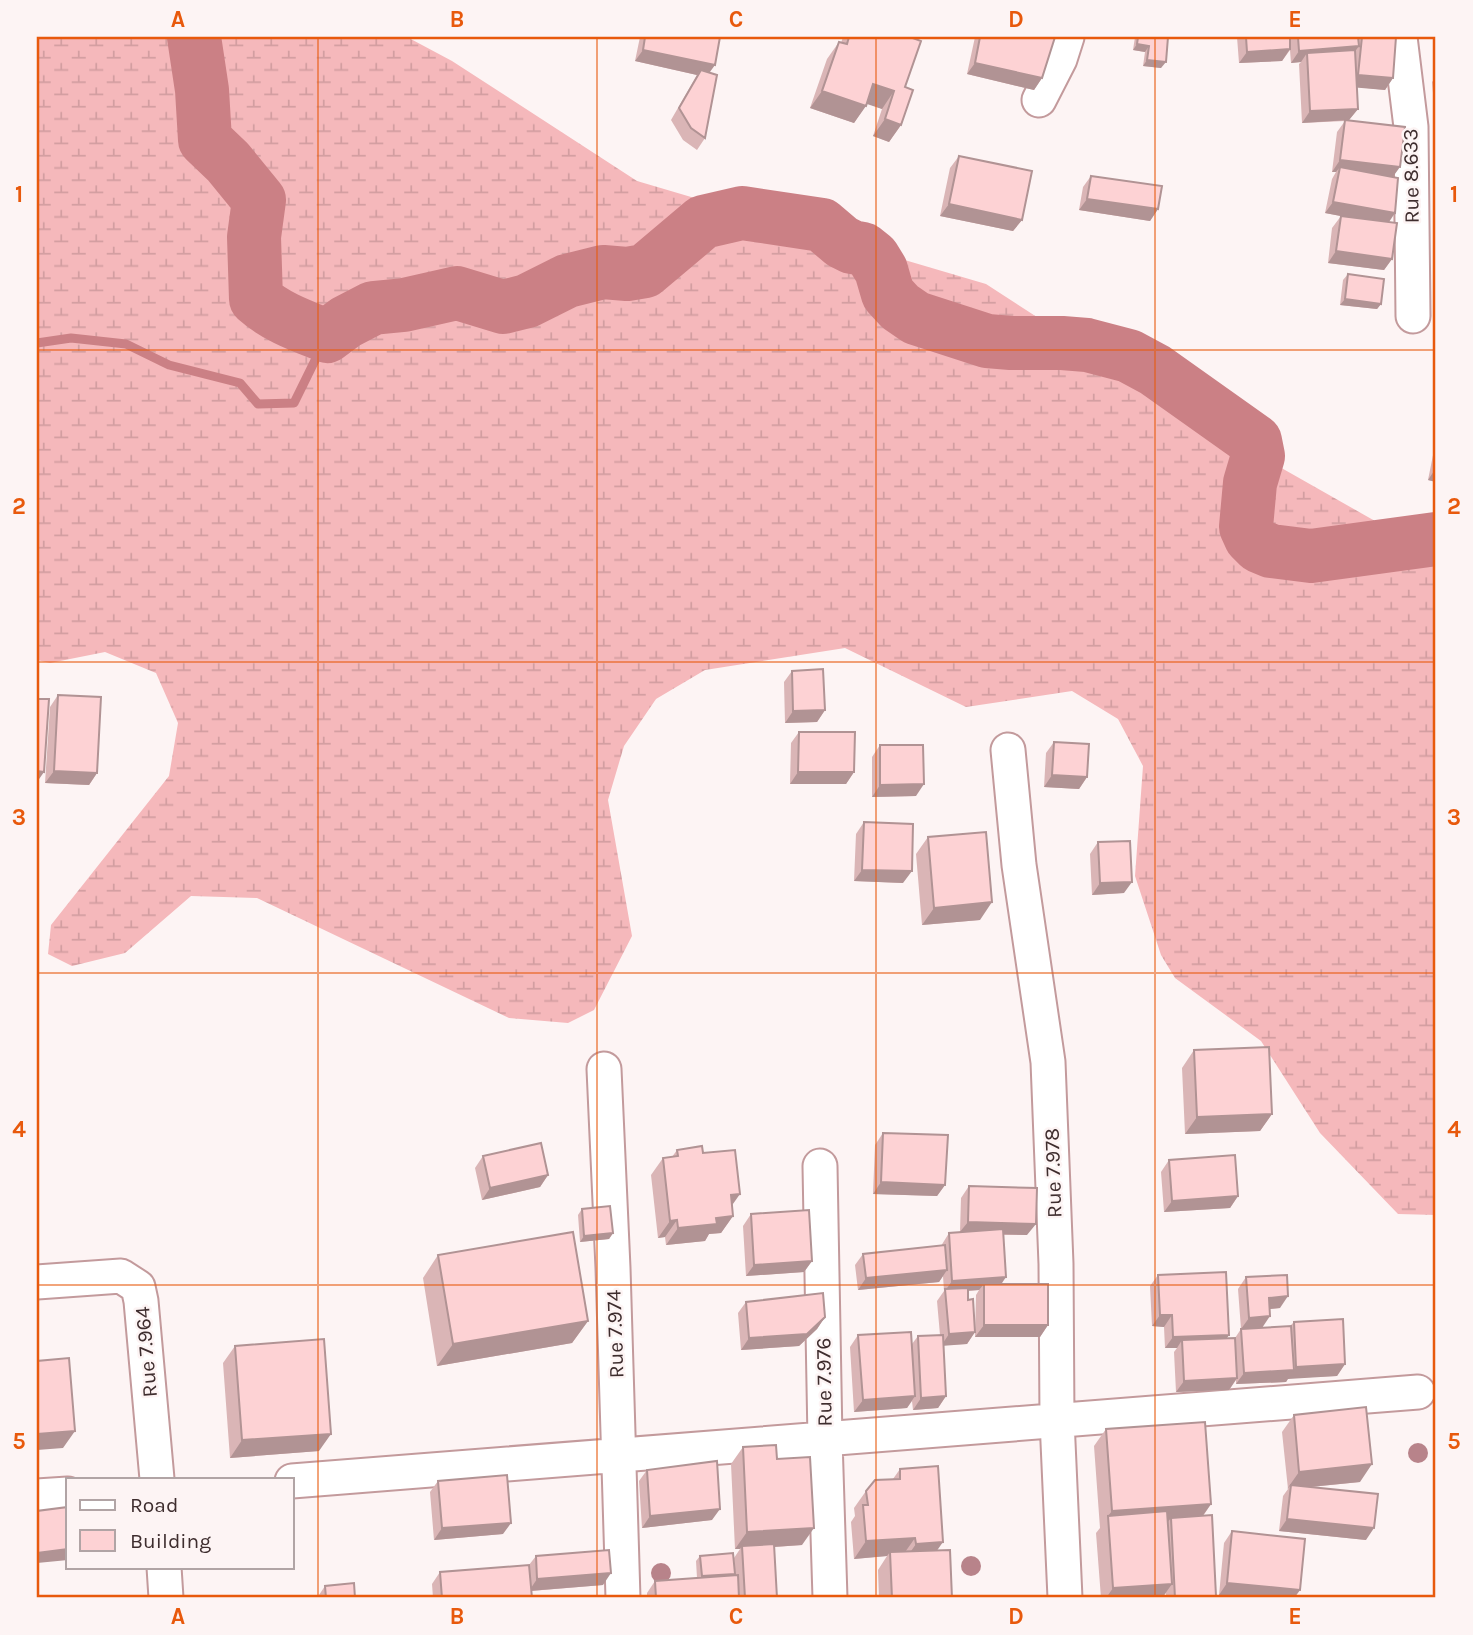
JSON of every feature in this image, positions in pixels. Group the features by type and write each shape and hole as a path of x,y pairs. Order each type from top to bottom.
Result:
{"street":[{"path":"1039,100 1060,59 1066,37"},
{"name":"Rue 8.633","path":"1400,37 1411,127 1413,316"},
{"name":"Rue 7.978","path":"1008,750 1019,865 1048,1062 1056,1264 1057,1420 1065,1598"},
{"name":"Rue 7.974","path":"604,1069 623,1598"},
{"name":"Rue 7.976","path":"820,1166 830,1598"},
{"name":"Rue 7.964","path":"37,1282 121,1276 138,1287 157,1478"},
{"path":"294,1480 1418,1392"},
{"path":"37,1496 66,1494"},
{"path":"164,1568 166,1598"}],"green space":[{"path":"37,37 407,37 452,61 637,181 986,284 1193,418 1375,521 1436,539 1436,1215 1398,1214 1320,1133 1261,1041 1175,978 1161,955 1135,876 1143,766 1118,719 1072,691 966,707 845,648 705,670 656,699 624,746 608,800 632,936 594,1010 568,1023 509,1018 257,898 191,896 125,953 72,966 48,954 51,925 169,776 178,723 156,673 105,652 50,663 37,660"}],"building":[{"path":"645,37 720,37 715,65 643,50"},
{"path":"849,37 910,37 921,41 905,87 913,90 901,125 885,119 894,91 873,84 866,106 822,91 839,42 847,44"},
{"path":"980,37 1055,37 1042,78 975,63"},
{"path":"1138,37 1168,37 1166,62 1147,60 1149,46 1137,44"},
{"path":"1246,37 1290,37 1290,49 1247,52"},
{"path":"1298,37 1358,37 1359,46 1299,51"},
{"path":"1362,37 1396,37 1393,78 1358,75"},
{"path":"1355,50 1358,109 1310,111 1307,53"},
{"path":"701,70 717,75 705,138 691,128 679,108"},
{"path":"1345,120 1405,127 1400,167 1340,160"},
{"path":"959,156 1032,171 1022,220 949,204"},
{"path":"1340,167 1398,178 1395,213 1333,202"},
{"path":"1091,176 1162,186 1158,209 1087,199"},
{"path":"1341,216 1397,223 1392,259 1336,251"},
{"path":"1348,274 1384,279 1381,304 1345,299"},
{"path":"823,669 825,710 793,711 792,671"},
{"path":"58,695 101,697 97,773 54,771"},
{"path":"37,699 49,699 44,772 37,771"},
{"path":"799,732 855,732 854,772 798,772"},
{"path":"1054,742 1089,744 1087,777 1052,775"},
{"path":"880,745 923,745 924,784 880,785"},
{"path":"864,822 913,824 912,871 862,870"},
{"path":"986,832 992,902 934,908 928,837"},
{"path":"1130,841 1132,882 1100,883 1098,842"},
{"path":"1269,1047 1272,1114 1197,1117 1194,1050"},
{"path":"883,1133 948,1135 945,1185 881,1182"},
{"path":"541,1143 548,1175 490,1188 483,1156"},
{"path":"702,1146 703,1153 735,1150 740,1194 731,1195 733,1216 716,1218 717,1224 678,1228 677,1220 670,1221 663,1158 678,1156 677,1150"},
{"path":"1235,1155 1238,1196 1172,1201 1169,1160"},
{"path":"969,1186 1037,1188 1036,1224 968,1222"},
{"path":"610,1206 613,1233 584,1236 582,1209"},
{"path":"809,1210 812,1261 754,1265 751,1214"},
{"path":"1003,1229 1006,1277 952,1281 949,1233"},
{"path":"573,1232 588,1321 453,1344 438,1255"},
{"path":"945,1245 947,1270 866,1278 863,1254"},
{"path":"1226,1272 1229,1335 1173,1337 1172,1315 1160,1315 1158,1275"},
{"path":"1287,1275 1288,1296 1269,1298 1270,1316 1249,1318 1246,1277"},
{"path":"984,1284 1048,1284 1048,1325 984,1325"},
{"path":"968,1288 968,1300 973,1299 975,1332 949,1334 945,1289"},
{"path":"823,1293 825,1317 807,1334 749,1338 746,1302"},
{"path":"1343,1319 1345,1364 1296,1367 1294,1322"},
{"path":"1291,1326 1294,1370 1244,1373 1241,1329"},
{"path":"911,1332 915,1396 863,1400 858,1335"},
{"path":"943,1335 946,1396 921,1398 918,1336"},
{"path":"1235,1338 1237,1378 1184,1381 1182,1340"},
{"path":"324,1339 331,1434 242,1440 235,1346"},
{"path":"69,1358 75,1431 37,1434 37,1361"},
{"path":"1366,1407 1372,1464 1299,1472 1294,1415"},
{"path":"1205,1422 1211,1504 1112,1511 1106,1429"},
{"path":"776,1445 777,1459 810,1457 814,1528 747,1532 743,1447"},
{"path":"717,1461 720,1509 650,1516 647,1470"},
{"path":"938,1466 943,1542 916,1544 915,1538 866,1541 863,1505 868,1505 866,1491 875,1480 900,1479 900,1469"},
{"path":"507,1475 511,1523 442,1528 438,1481"},
{"path":"1291,1485 1378,1494 1374,1528 1287,1519"},
{"path":"66,1507 66,1549 37,1553 37,1511"},
{"path":"1167,1511 1172,1584 1113,1588 1108,1516"},
{"path":"1212,1515 1216,1596 1175,1598 1171,1518"},
{"path":"1232,1531 1305,1539 1300,1590 1227,1583"},
{"path":"774,1544 777,1598 745,1598 742,1546"},
{"path":"609,1550 611,1573 537,1579 536,1556"},
{"path":"950,1550 952,1598 892,1598 890,1552"},
{"path":"733,1553 735,1574 702,1576 700,1556"},
{"path":"529,1565 532,1598 442,1598 440,1572"},
{"path":"738,1575 739,1598 656,1598 655,1581"},
{"path":"354,1583 355,1598 326,1598 325,1586"}],"waterway":[{"path":"194,37 202,90 205,140 228,162 259,200 254,237 256,299 281,316 308,329 327,336 373,308 404,305 457,293 503,307 527,301 567,281 603,272 627,274 645,271 703,222 742,213 822,225 842,242 863,249 873,257 881,270 888,294 916,318 987,341 1087,345 1129,356 1155,370 1255,441 1258,456 1250,483 1246,527 1259,546 1271,551 1311,556 1436,539"},
{"path":"37,343 71,338 126,344 169,365 240,383 258,404 294,403 327,336"}]}
